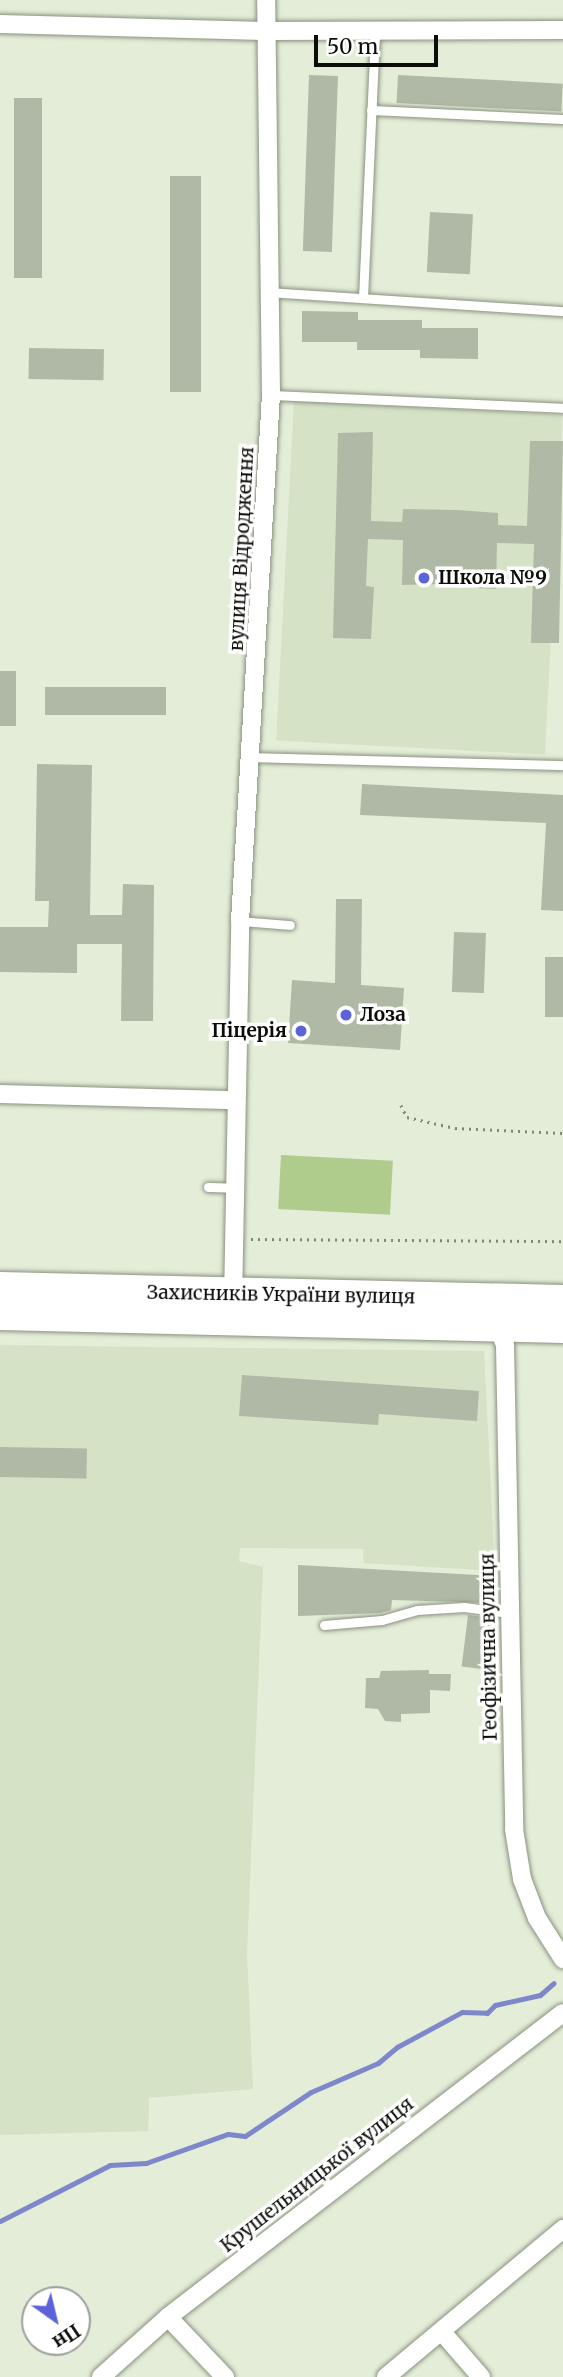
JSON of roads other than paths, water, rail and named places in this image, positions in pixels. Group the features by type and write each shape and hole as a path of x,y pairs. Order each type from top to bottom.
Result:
{"highway":[{"name":"Захисників України вулиця","path":"0,1288 497,1325 563,1326"},
{"name":"Захисників України вулиця","path":"0,1314 232,1306 563,1301"}],"street":[{"name":"вулиця Відродження","path":"232,1306 240,921 252,757 271,395 264,31 266,0"},
{"path":"0,24 264,31 563,30"},
{"path":"0,1094 236,1100"},
{"name":"Геофізична вулиця","path":"497,1325 505,1345 514,1829 532,1905 563,1959"},
{"name":"Крушельницької вулиця","path":"101,2377 168,2317 563,2013"},
{"path":"386,2377 562,2232"},
{"path":"168,2317 225,2377"},
{"path":"442,2332 481,2377"}],"lane":[{"path":"363,298 375,30"},
{"path":"371,110 563,119"},
{"path":"268,292 563,311"},
{"path":"271,395 563,408"},
{"path":"252,757 563,765"},
{"path":"240,921 290,925"},
{"path":"208,1187 235,1188"},
{"path":"324,1625 429,1609 464,1607 510,1613"}],"waterway":[{"path":"0,2221 110,2165 146,2163 228,2134 245,2136 311,2092 378,2063 397,2047 462,2012 487,2013 495,2005 540,1995 554,1983"}],"place":[{"name":"Школа №9","path":"424,578"},
{"name":"Лоза","path":"346,1015"},
{"name":"Піцерія","path":"301,1031"}]}
